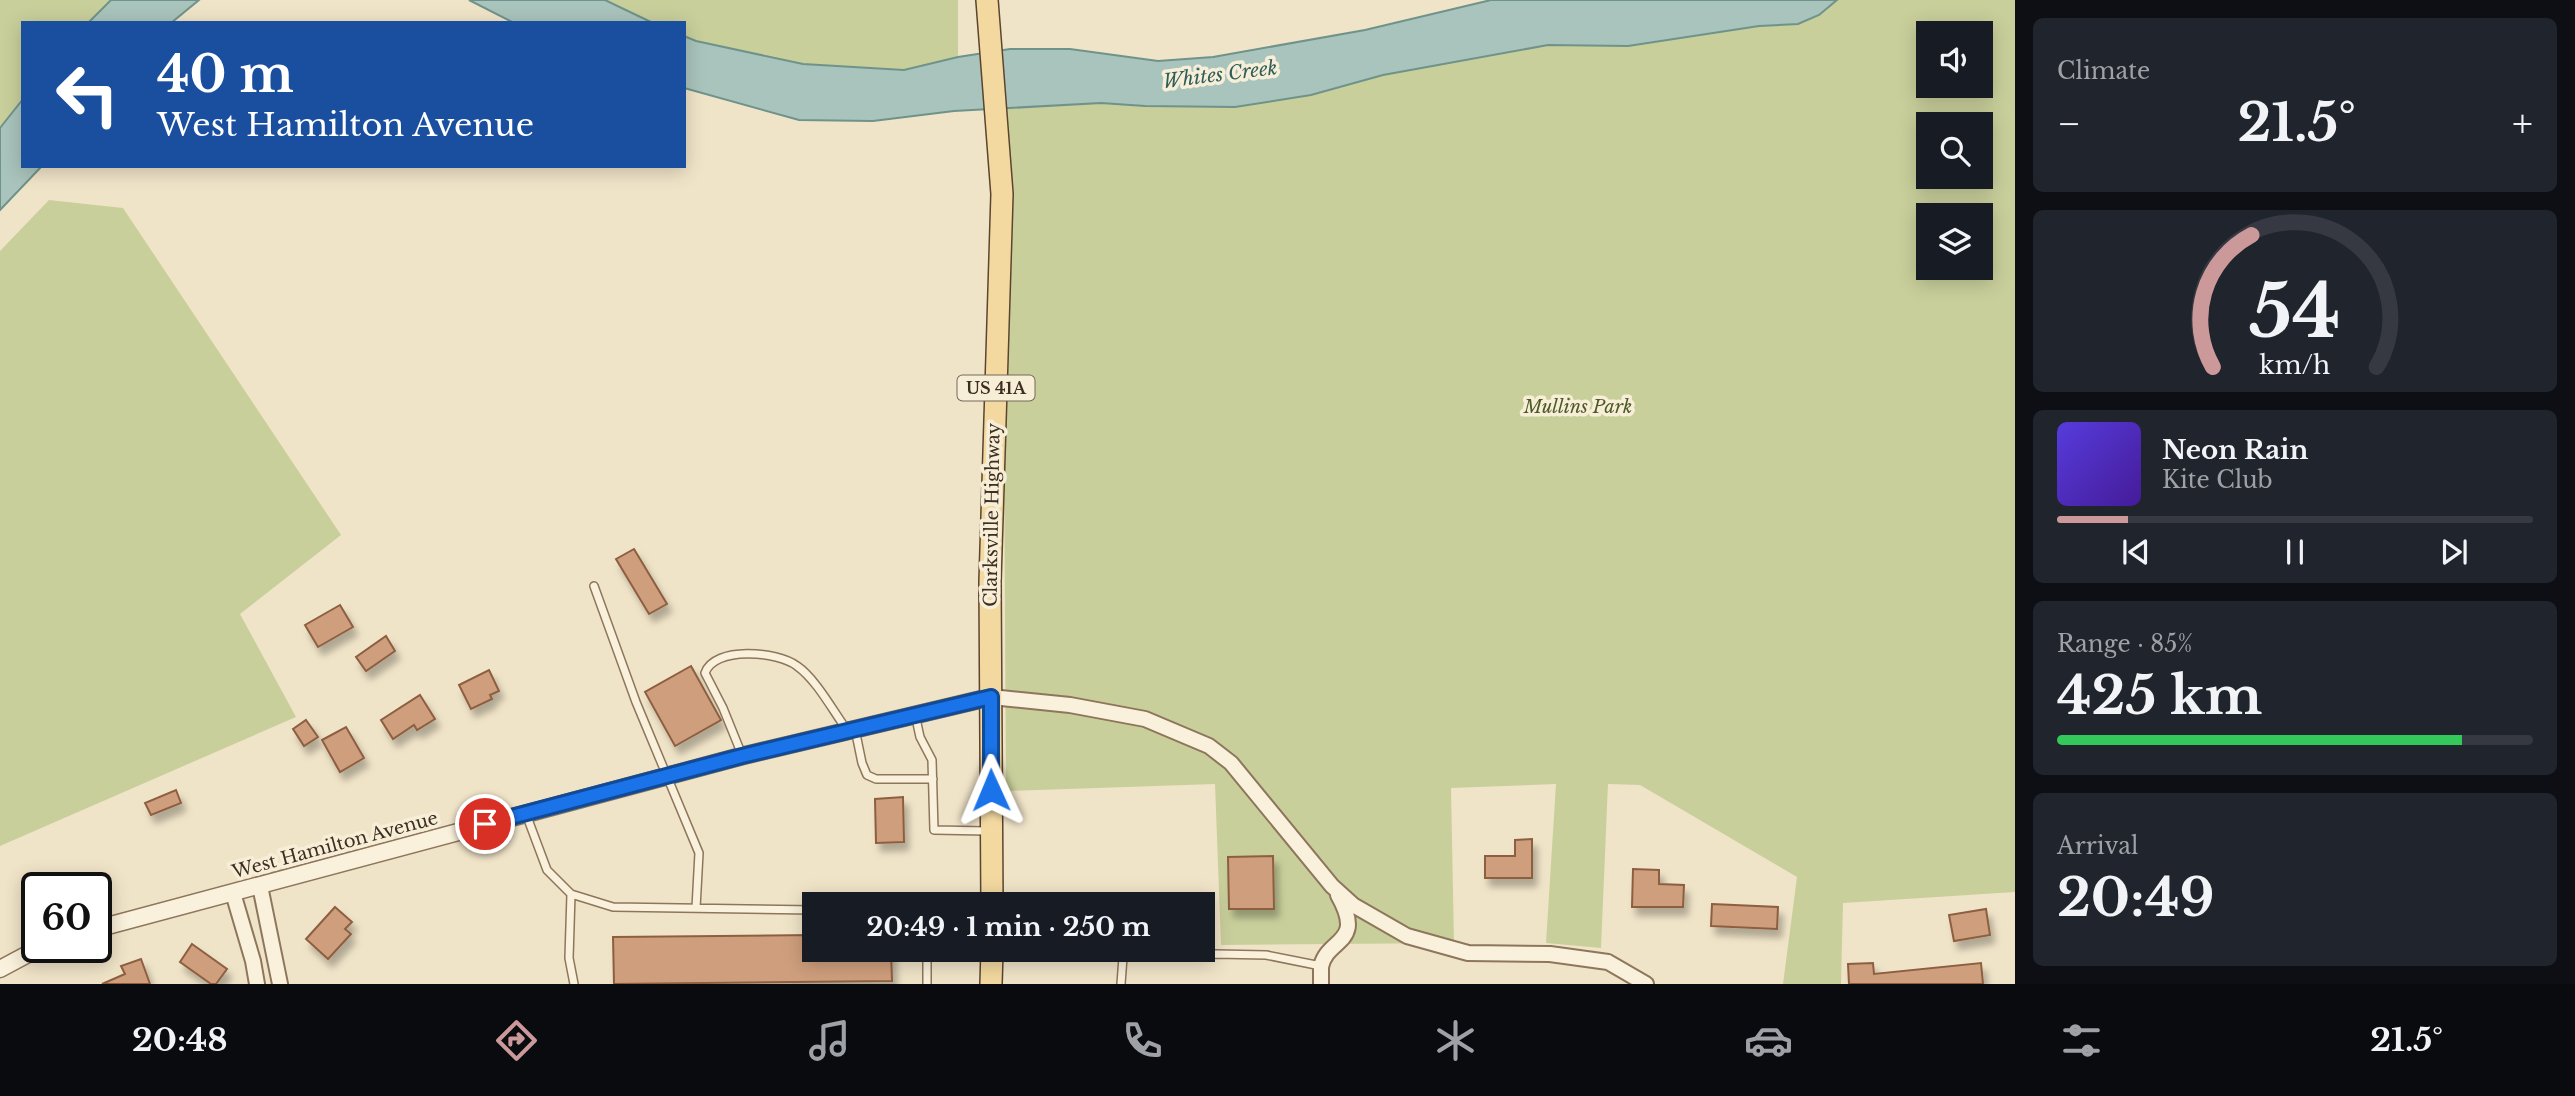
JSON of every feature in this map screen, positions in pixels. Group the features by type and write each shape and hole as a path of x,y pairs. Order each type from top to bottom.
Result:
{"main road":[{"name":"Clarksville Highway","path":"987,0 1002,194 990,582 992,892"},
{"path":"991,984 992,962"}],"street":[{"name":"West Hamilton Avenue","path":"112,925 742,756 991,697"},
{"path":"991,697 1070,705 1145,719 1209,746 1231,763 1332,886 1346,912 1348,927 1345,937 1327,954 1321,966 1321,984"},
{"path":"260,886 280,984"},
{"path":"1332,886 1363,911 1407,936 1468,953 1550,954 1608,962 1646,984"},
{"path":"233,893 257,984"},
{"path":"0,969 21,958"},
{"path":"254,968 277,963"}],"lane":[{"path":"594,586 636,702 699,853 696,908"},
{"path":"742,756 723,708 705,673 708,664 720,657 742,653 779,659 796,665 809,677 851,729 867,775 876,779 933,779"},
{"path":"915,714 920,737 932,760 934,830 992,831"},
{"path":"526,813 547,870 571,894 614,907 802,909"},
{"path":"571,894 569,958 574,984"},
{"path":"1215,956 1266,955 1321,966"},
{"path":"927,962 927,984"},
{"path":"1121,984 1123,962"}],"green space":[{"path":"0,0 111,0 90,21 21,21 21,102 0,128"},
{"path":"605,0 958,0 958,57 904,70 803,64 696,41 686,37 686,21 649,21"},
{"name":"Mullins Park","path":"1795,0 2015,0 2015,892 1843,903 1841,984 1783,984 1797,877 1640,785 1608,784 1601,948 1546,943 1556,784 1451,788 1454,943 1221,945 1215,784 1006,791 1002,97"},
{"path":"49,200 123,208 341,535 240,614 296,717 0,846 0,251"}],"water":[{"path":"111,0 199,0 173,21 90,21"},
{"path":"469,0 605,0 649,21 510,21"},
{"name":"Whites Creek","path":"1491,0 1837,0 1819,15 1798,24 1759,26 1628,46 1548,45 1383,75 1311,95 1235,107 1101,103 954,111 873,121 799,120 686,89 686,37 803,64 904,70 958,57 1010,49 1070,49 1158,61 1213,57 1365,30"},
{"path":"21,102 21,168 40,168 0,210 0,128"}],"building":[{"path":"634,549 667,604 649,614 616,559"},
{"path":"340,605 353,627 318,647 305,625"},
{"path":"386,636 395,651 366,671 356,657"},
{"path":"691,666 721,720 675,746 645,692"},
{"path":"489,670 499,691 490,695 492,699 471,709 459,685"},
{"path":"420,695 435,719 417,730 414,725 393,739 381,720"},
{"path":"306,720 318,737 304,746 293,729"},
{"path":"346,727 364,758 340,772 322,740"},
{"path":"176,790 181,803 151,815 145,803"},
{"path":"903,797 904,842 876,843 875,799"},
{"path":"1532,839 1532,878 1485,878 1485,856 1515,856 1515,840"},
{"path":"1273,856 1274,909 1229,909 1228,857"},
{"path":"1633,869 1659,870 1659,884 1684,885 1683,907 1632,907"},
{"path":"1712,904 1778,907 1777,929 1711,926"},
{"path":"335,907 352,922 345,929 351,934 328,959 306,939"},
{"path":"1986,909 1990,935 1954,941 1949,915"},
{"path":"802,935 802,962 891,962 892,981 614,984 613,937"},
{"path":"192,944 227,969 216,984 211,984 180,962"},
{"path":"141,959 150,984 102,984 125,974 121,966"},
{"path":"1873,963 1874,974 1981,963 1983,984 1849,984 1848,964"}],"route":[{"path":"485,824 742,756 991,697 991,790"}]}
